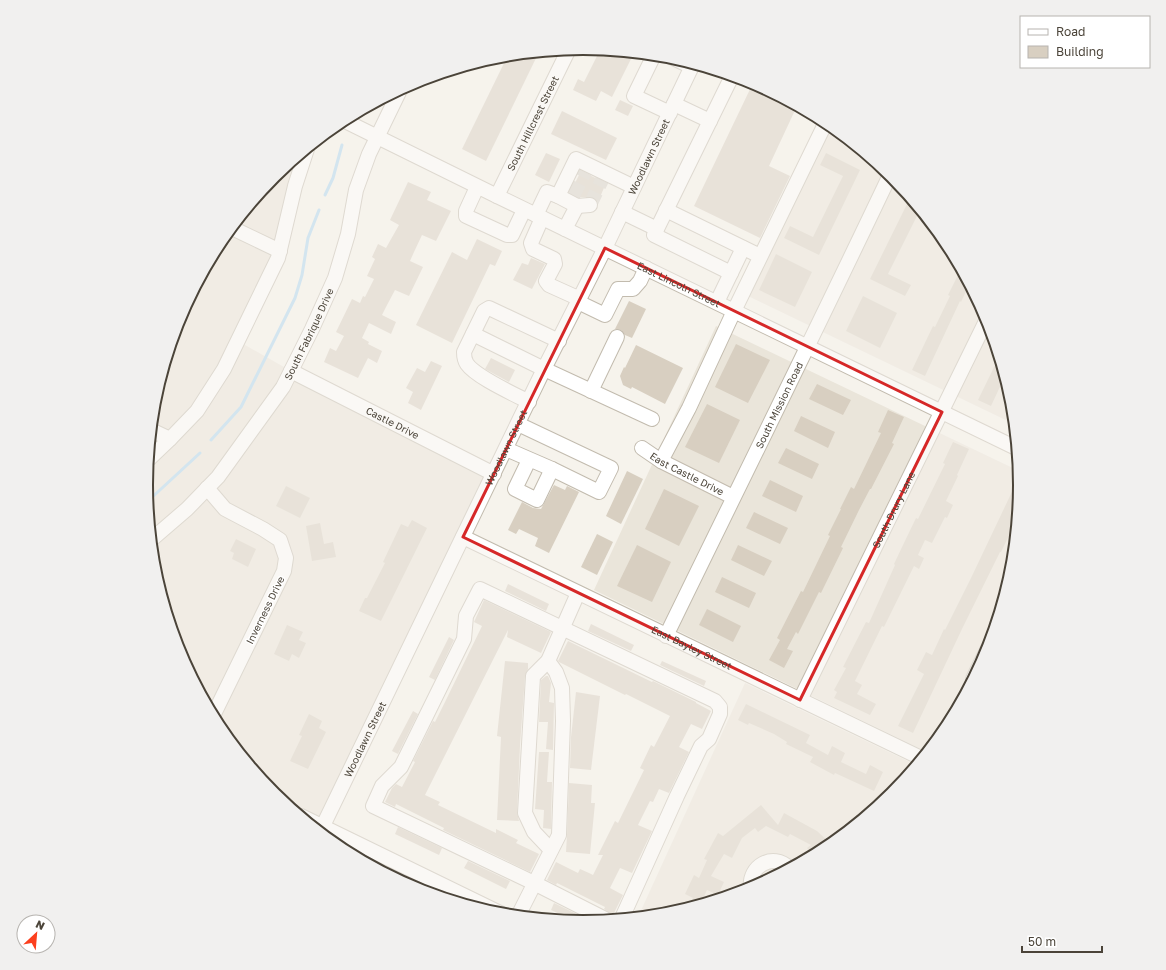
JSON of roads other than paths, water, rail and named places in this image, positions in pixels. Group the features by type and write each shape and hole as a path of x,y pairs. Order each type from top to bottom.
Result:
{"street":[{"name":"South Hillcrest Street","path":"497,196 566,56"},
{"path":"651,61 634,96 710,121"},
{"name":"Woodlawn Street","path":"322,827 691,69"},
{"path":"729,81 654,235 731,273"},
{"name":"South Fabrique Drive","path":"156,535 187,509 218,477 283,388 312,330 335,278 348,234 356,190 369,154 396,98"},
{"name":"East Lincoln Street","path":"350,124 1011,445"},
{"path":"661,461 689,408 760,256 823,128"},
{"path":"154,453 197,410 224,369 278,258 295,186 304,158"},
{"path":"558,196 576,159 595,174 634,186"},
{"name":"South Mission Road","path":"666,636 808,347 887,181"},
{"path":"478,187 466,211 466,216 512,236 534,214 547,192 580,202 565,229"},
{"path":"666,210 760,256"},
{"path":"622,212 657,229"},
{"path":"534,214 531,243 533,249 554,259 555,264 546,281 549,285 605,315 618,289 633,289 640,281 646,268"},
{"path":"237,230 280,251"},
{"path":"716,302 743,248"},
{"path":"529,402 488,380 466,363 464,352 484,311 489,308 559,341"},
{"name":"South Drury Lane","path":"800,700 983,328"},
{"path":"473,334 652,419"},
{"path":"591,391 617,337"},
{"name":"Castle Drive","path":"291,371 494,474"},
{"path":"506,449 599,492 611,468 518,424"},
{"path":"157,432 170,439"},
{"name":"East Castle Drive","path":"642,448 661,461 733,497"},
{"path":"529,460 515,489 537,500 552,469"},
{"name":"Inverness Drive","path":"207,488 225,509 263,529 280,540 286,558 284,571 216,709"},
{"name":"East Bayley Street","path":"463,537 917,756"},
{"path":"596,915 373,806 382,786 401,767 464,639 466,616 480,589 716,701 720,707 720,714 709,739 701,746 624,913"},
{"path":"551,850 534,832 525,813 533,676 548,661 578,593"},
{"path":"521,910 559,836 563,721 562,688 556,672 548,661"},
{"path":"332,834 472,900"},
{"path":"751,881 754,871 760,865 771,861 780,862 784,865"}],"waterway":[{"path":"325,195 333,178 342,145"},
{"path":"211,440 241,407 295,298 302,275 308,238 319,210"},
{"path":"153,496 200,453"}],"tunnel":[{"path":"573,196 585,172"},
{"path":"590,205 602,180"}]}
